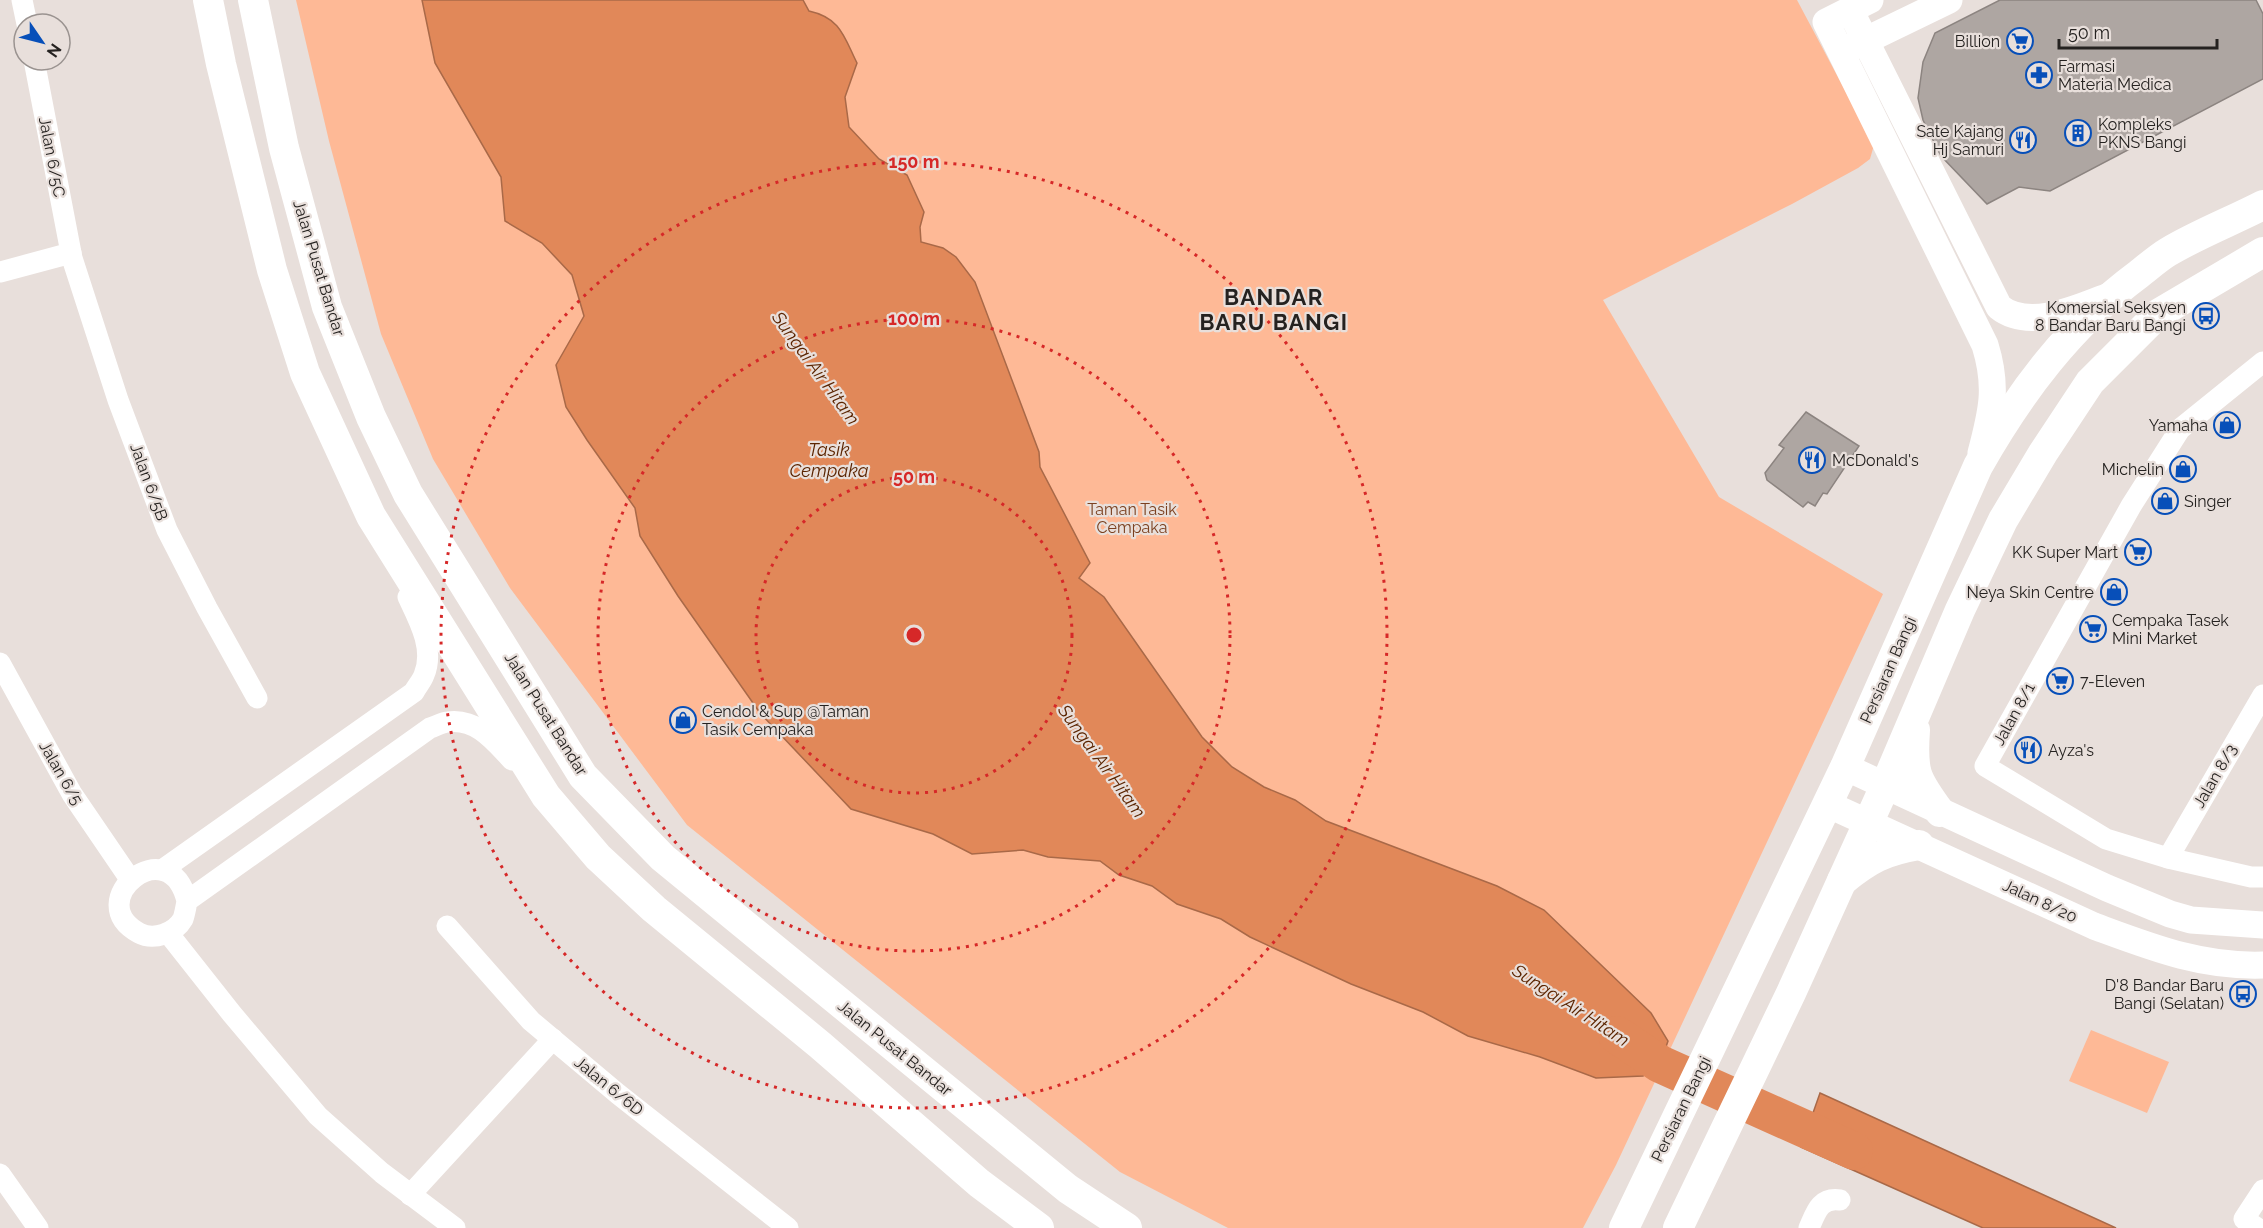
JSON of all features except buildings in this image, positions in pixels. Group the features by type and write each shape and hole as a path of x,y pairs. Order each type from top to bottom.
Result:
{"main road":[{"path":"208,0 221,63 272,270 305,373 371,516 546,796 598,857 654,909 820,1045 979,1183 1039,1228"},
{"name":"Jalan Pusat Bandar","path":"253,0 284,148 327,307 371,417 408,494 583,776 663,858 1068,1189 1127,1228"},
{"name":"Persiaran Bangi","path":"1624,1228 1845,767 1978,466 1999,429 2041,370 2072,332 2109,296 2168,252 2263,205"},
{"path":"1678,1228 1842,881 1960,610 2003,520 2043,453 2090,382 2158,314 2263,252"},
{"path":"1916,715 1913,753 1915,770 1920,785 1940,812"},
{"path":"1842,881 1865,863 1882,854 1919,845"}],"street":[{"path":"1840,52 1949,0"},
{"path":"1978,466 1990,420 1994,392 1993,369 1975,322 1893,161 1826,22 1851,5 1865,40 2000,307 2007,313 2025,318 2073,309 2109,296"},
{"name":"Jalan 6/5C","path":"36,72 71,254"},
{"path":"0,272 71,254"},
{"name":"Jalan 6/5B","path":"71,254 118,400 167,530 257,698"},
{"path":"1975,322 2000,307"},
{"name":"Jalan 8/1","path":"2263,362 2180,429 2131,506 1985,766 2106,839 2168,858 2251,877 2263,877"},
{"path":"162,870 414,692 424,675 428,659 426,640 418,617 371,516"},
{"name":"Jalan 6/5","path":"0,663 72,794 130,879"},
{"name":"Jalan 8/3","path":"2168,858 2263,694"},
{"path":"187,901 430,728 448,722 465,724 484,731 546,796"},
{"path":"1845,767 2107,888 2170,914 2191,920 2263,925"},
{"name":"Jalan 8/20","path":"1827,804 2094,926 2139,943 2198,961 2263,965"},
{"path":"162,870 174,876 184,889 187,901 184,916 178,926 168,933 152,937 141,934 130,927 124,920 120,900 122,891 130,879 143,871 162,870"},
{"name":"Jalan 6/6D","path":"447,926 531,1021 628,1102 788,1228"},
{"path":"168,933 232,1014 318,1116 382,1173 455,1228"},
{"path":"410,1195 553,1040"},
{"path":"0,1174 38,1228"},
{"path":"2250,1223 2263,1190"},
{"path":"1809,1228 1818,1208 1824,1201 1840,1200"}],"green space":[{"name":"Taman Tasik Cempaka","path":"296,0 1797,0 1874,145 1870,159 1792,204 1603,300 1719,497 1883,594 1616,1165 1583,1228 1228,1228 1120,1172 687,825 510,588 433,459 381,334 329,141"},
{"path":"2091,1030 2169,1062 2147,1113 2069,1081"}],"water":[{"name":"Tasik Cempaka","path":"422,0 803,0 809,11 828,18 835,24 845,37 857,63 845,97 849,127 879,159 907,175 924,212 920,227 921,242 943,248 956,257 975,282 1039,452 1040,467 1090,563 1079,578 1104,597 1202,737 1232,767 1264,787 1295,800 1326,821 1497,886 1544,910 1651,1013 1668,1041 1660,1064 1643,1076 1596,1078 1540,1057 1468,1036 1423,1012 1351,984 1250,937 1221,919 1177,904 1152,886 1119,875 1100,861 1048,857 1023,850 972,854 933,834 851,809 760,713 678,596 640,536 635,508 566,407 556,365 584,316 572,275 542,243 505,221 501,177 435,63"},
{"path":"1820,1093 2116,1228 1983,1228 1801,1147"}],"waterway":[{"name":"Sungai Air Hitam","path":"1617,1035 1660,1064 1854,1151"}],"place":[{"name":"Billion","path":"2020,41"},
{"name":"Farmasi Materia Medica","path":"2039,75"},
{"name":"Kompleks PKNS Bangi","path":"2078,133"},
{"name":"Sate Kajang Hj Samuri","path":"2023,140"},
{"name":"Komersial Seksyen 8 Bandar Baru Bangi","path":"2206,316"},
{"name":"Yamaha","path":"2227,425"},
{"name":"McDonald's","path":"1812,460"},
{"name":"Michelin","path":"2183,469"},
{"name":"Singer","path":"2165,501"},
{"name":"KK Super Mart","path":"2138,552"},
{"name":"Neya Skin Centre","path":"2114,592"},
{"name":"Cempaka Tasek Mini Market","path":"2093,629"},
{"name":"7-Eleven","path":"2060,681"},
{"name":"Cendol & Sup @Taman Tasik Cempaka","path":"683,720"},
{"name":"Ayza's","path":"2028,750"},
{"name":"D'8 Bandar Baru Bangi (Selatan)","path":"2243,994"}],"district":[{"name":"BANDAR BARU BANGI","path":"1274,310"}]}
